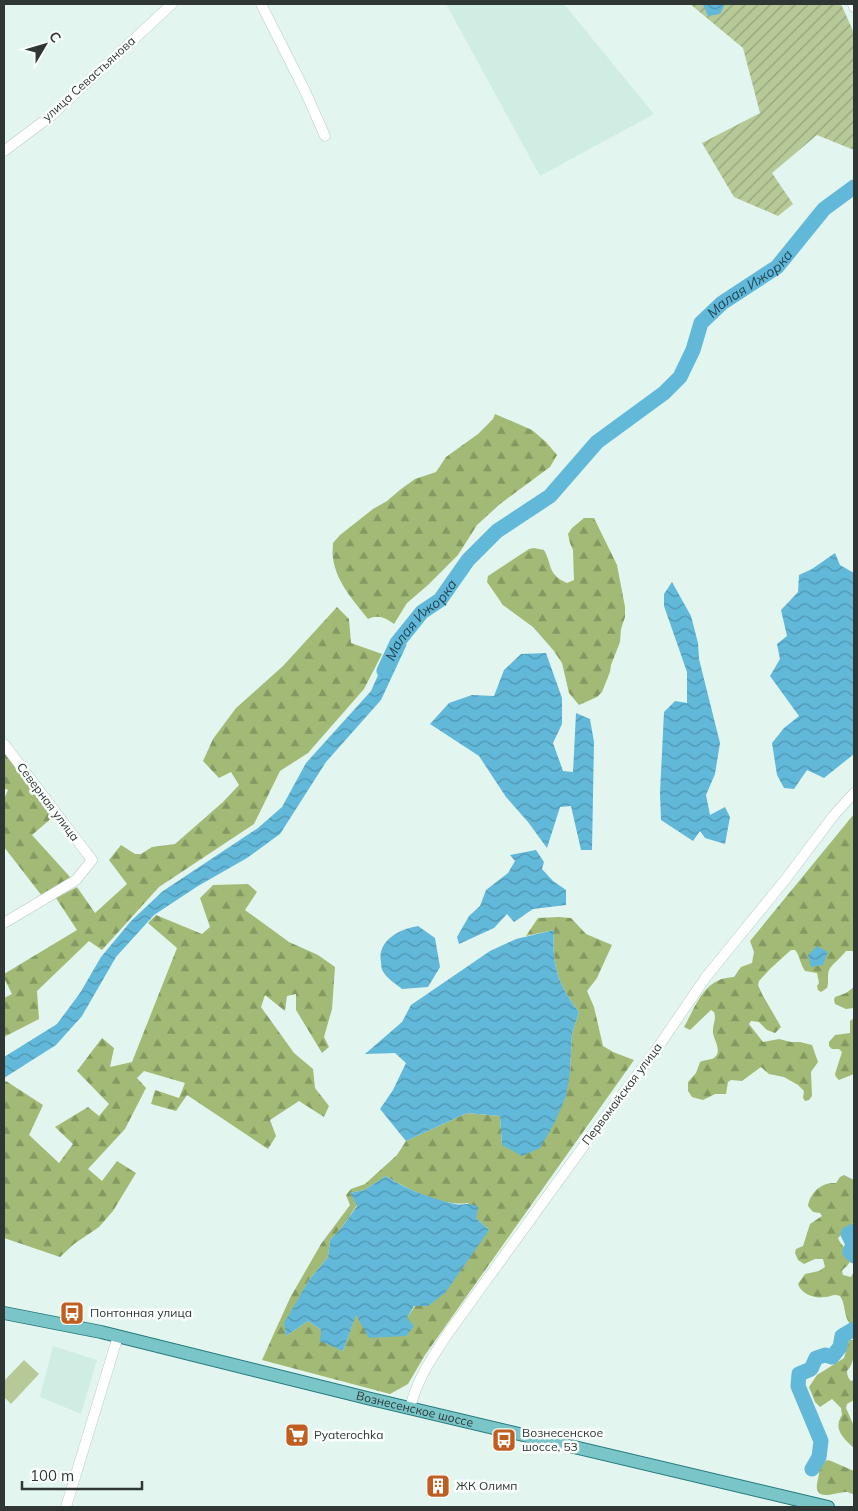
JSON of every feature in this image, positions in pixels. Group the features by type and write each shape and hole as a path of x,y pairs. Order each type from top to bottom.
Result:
{"main road":[{"name":"Вознесенское шоссе","path":"4,1313 118,1336 371,1399 828,1507"}],"street":[{"name":"улица Севастьянова","path":"4,151 52,115 172,4"},
{"path":"261,4 305,91 325,136"},
{"name":"Северная улица","path":"4,744 92,860 76,880 4,923"},
{"name":"Первомайская улица","path":"410,1408 416,1387 449,1332 591,1136 656,1050 706,977 785,880 834,815 854,793"},
{"path":"66,1507 118,1336"}],"shaded area":[{"path":"446,4 564,4 654,114 540,176"},
{"path":"53,1346 97,1360 81,1414 40,1397"}],"green space":[{"path":"690,4 841,4 854,33 854,150 817,135 772,173 793,204 778,216 734,197 702,143 760,113 743,48"},
{"path":"495,414 532,430 546,442 557,455 550,467 500,504 477,525 458,555 407,603 394,624 382,617 368,619 346,591 338,575 333,556 333,543 340,535 373,509 387,501 415,479 436,472 446,457 478,434 493,419"},
{"path":"584,518 594,518 617,565 625,607 625,617 621,629 620,642 602,692 597,697 579,705 569,693 562,663 554,651 533,627 503,605 487,582 488,576 529,549 534,548 544,550 553,573 561,580 567,583 574,580 573,550 568,534"},
{"path":"337,607 349,619 351,643 382,654 364,689 308,753 280,771 254,824 159,887 102,950 89,941 37,991 39,1019 4,1037 4,998 12,994 4,974 77,930 56,898 77,887 95,913 127,884 109,860 121,845 135,854 141,854 152,847 175,844 223,802 239,785 231,772 219,778 203,761 213,739 236,708 283,666"},
{"path":"4,751 54,816 32,835 71,878 42,896 4,847 4,799 8,790 4,788"},
{"path":"854,814 854,951 846,951 830,968 827,988 821,992 817,986 819,983 817,973 805,971 797,952 791,950 770,969 759,981 758,985 781,1027 775,1033 767,1030 759,1022 751,1021 749,1024 763,1042 779,1039 812,1045 818,1062 811,1072 812,1096 809,1100 805,1101 803,1098 804,1091 798,1085 784,1077 769,1074 761,1067 742,1081 731,1080 728,1082 726,1094 715,1094 703,1100 692,1097 688,1091 688,1082 696,1073 700,1062 716,1057 718,1050 713,1033 714,1012 711,1010 690,1030 684,1027 698,1001 708,987 715,982 724,978 734,977 741,967 752,963 754,952 750,941"},
{"path":"248,884 257,892 245,910 289,942 318,955 335,967 332,1009 324,1037 329,1047 322,1053 296,1010 296,994 287,996 285,1011 265,995 261,1007 294,1053 313,1069 315,1088 329,1106 324,1117 299,1101 270,1120 276,1136 268,1149 187,1095 176,1111 151,1104 155,1090 179,1098 185,1083 144,1071 137,1078 146,1088 125,1129 88,1169 102,1181 117,1161 136,1173 113,1211 99,1227 74,1244 60,1257 4,1238 4,1083 6,1081 43,1105 29,1135 59,1163 73,1144 55,1127 88,1107 99,1116 109,1104 77,1071 102,1038 114,1048 110,1067 132,1062 177,948 148,923 156,915 202,934 210,927 200,898 213,885"},
{"path":"538,918 571,918 586,934 612,945 597,978 587,991 594,1007 603,1046 634,1060 425,1355 408,1384 390,1394 262,1360 290,1298 321,1244 350,1205 346,1195 351,1189 365,1184 397,1155 406,1141 467,1113 500,1116 502,1145 570,1073 572,1034 579,1012 561,983 555,964 554,930 526,936","holes":["386,1176 437,1200 458,1204 468,1203 476,1218 489,1230 415,1306 407,1318 406,1336 389,1336 356,1314 343,1351 321,1330 308,1321 286,1336 285,1323 309,1280 328,1257 330,1240 342,1227 357,1205 350,1193 364,1190"]},
{"path":"854,987 854,1008 846,1009 835,1004 835,997 846,993"},
{"path":"854,1018 854,1074 839,1080 835,1074 842,1052 839,1049 832,1049 829,1046 829,1042 835,1035 850,1033 850,1021"},
{"path":"844,1175 854,1180 854,1222 838,1238 850,1258 849,1264 842,1271 843,1275 851,1277 854,1271 854,1324 850,1324 848,1321 840,1296 817,1297 802,1291 798,1284 805,1274 819,1271 825,1267 823,1259 815,1259 804,1264 798,1260 795,1253 796,1249 803,1246 810,1224 822,1216 820,1213 813,1212 808,1206 811,1197 821,1186 836,1183"},
{"path":"849,1340 854,1340 853,1361 847,1371 850,1380 854,1380 854,1400 847,1404 846,1408 854,1426 854,1448 840,1433 839,1420 842,1415 841,1408 832,1399 820,1407 815,1402 809,1387 817,1375 844,1358"},
{"path":"24,1360 39,1374 11,1404 4,1397 4,1381"},
{"path":"827,1460 854,1471 854,1495 847,1492 830,1495 819,1493 817,1487 819,1471"}],"water":[{"path":"703,4 725,4 720,14 708,16"},
{"path":"835,553 840,565 854,573 854,754 824,778 807,770 794,789 784,788 777,775 772,743 784,728 799,716 770,676 780,659 777,644 787,636 781,610 798,592 799,575 812,569"},
{"path":"672,582 691,616 698,643 699,659 720,743 715,774 706,795 710,815 725,807 730,817 725,844 705,838 700,831 693,841 661,820 660,793 664,712 675,701 687,703 687,672 664,606 664,594"},
{"path":"407,644 381,700 326,762 280,834 247,858 198,886 154,915 116,957 82,1016 56,1045 4,1078 4,1057 57,1024 80,993 101,957 131,921 163,891 258,828 282,807 306,763 371,691 387,655"},
{"path":"546,653 562,698 562,724 553,743 563,771 573,772 576,713 590,719 594,742 592,850 581,850 571,806 560,807 547,848 506,797 479,756 430,724 449,703 472,695 494,696 504,670 521,654"},
{"path":"536,850 544,862 542,869 553,881 566,890 566,905 533,909 514,922 507,914 494,928 459,944 457,937 469,916 480,906 486,890 508,873 515,861 510,855"},
{"path":"418,926 435,938 440,967 428,987 402,989 383,972 381,954 386,942 391,937 404,930"},
{"path":"554,930 555,964 561,983 579,1012 572,1034 570,1073 566,1096 555,1122 540,1148 522,1156 502,1145 500,1116 467,1113 406,1141 380,1109 393,1090 406,1063 395,1053 365,1054 402,1022 411,1005 490,951 516,939"},
{"path":"817,946 828,952 823,965 811,967 808,955"},
{"path":"386,1176 428,1196 455,1204 468,1204 478,1207 476,1218 489,1230 445,1293 428,1306 414,1306 407,1318 414,1326 406,1336 369,1338 356,1315 343,1351 320,1341 321,1330 308,1321 286,1336 284,1323 309,1280 328,1257 330,1240 357,1206 350,1193 364,1190"}],"waterway":[{"name":"Малая Ижорка","path":"384,671 397,643 422,612 440,600 468,560 497,531 550,496 597,442 664,393 680,377 693,350 701,323 722,303 777,267 824,209 854,187"},
{"path":"854,1231 848,1234 853,1244 850,1252 854,1256"},
{"path":"812,1469 819,1457 821,1441 798,1386 799,1374 811,1369 816,1358 825,1355 832,1357 840,1347 842,1336 854,1329"}],"place":[{"name":"Понтонная улица","path":"72,1313"},
{"name":"Pyaterochka","path":"297,1435"},
{"name":"Вознесенское шоссе, 53","path":"504,1440"},
{"name":"ЖК Олимп","path":"438,1486"}]}
